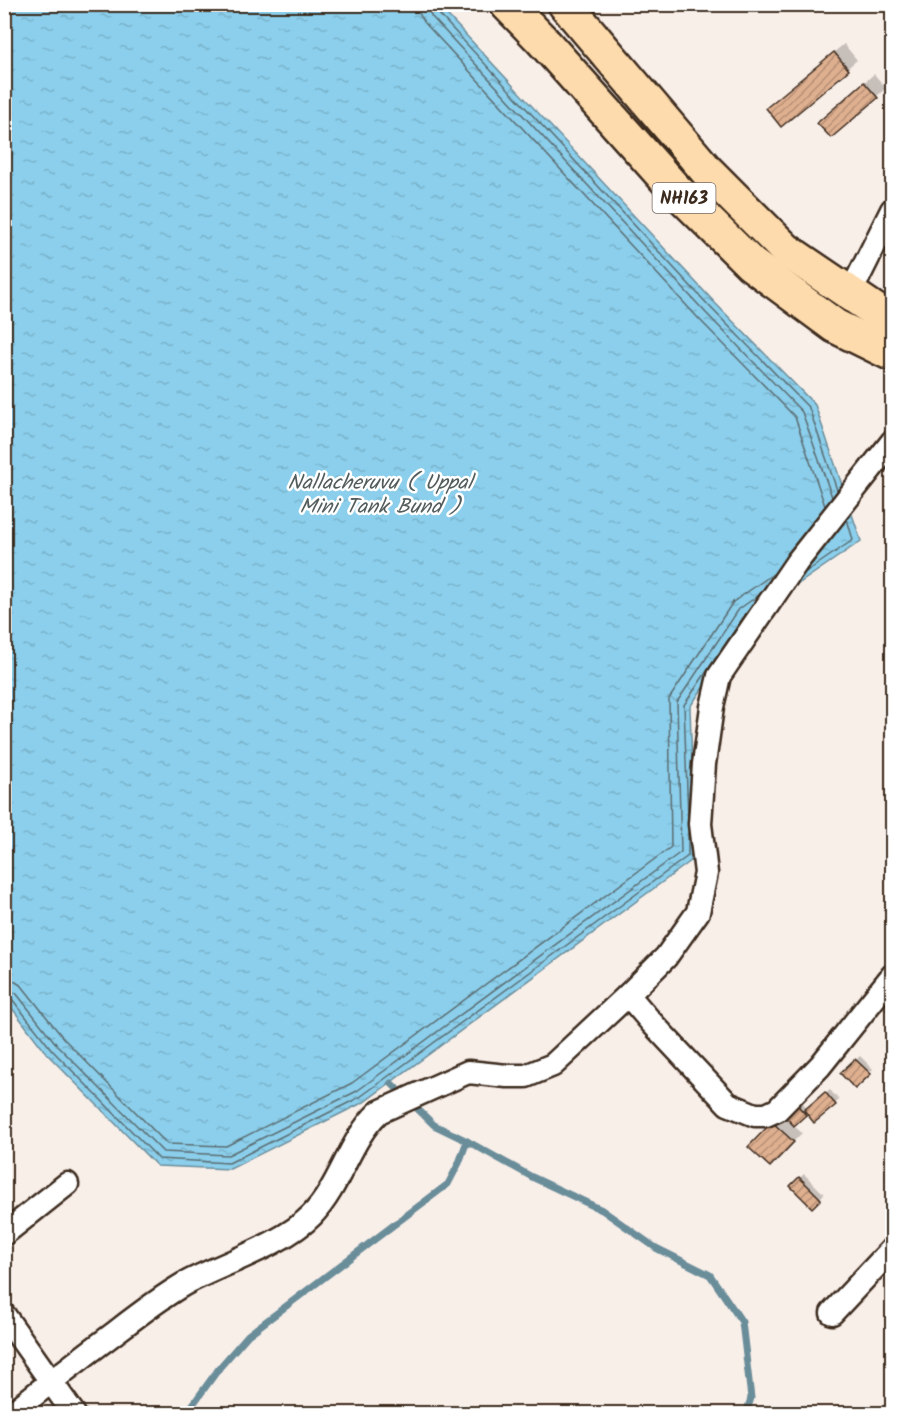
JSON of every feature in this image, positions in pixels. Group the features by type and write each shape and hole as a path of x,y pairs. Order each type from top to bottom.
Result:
{"highway":[{"name":"NH163","path":"507,4 674,188 751,264 835,326 892,354"},
{"name":"NH163","path":"565,4 707,171 786,250 892,320"}],"street":[{"path":"850,294 892,210"},
{"path":"11,1413 148,1308 183,1285 288,1234 312,1216 332,1190 368,1123 379,1112 468,1072 526,1076 552,1065 666,957 698,912 706,873 700,824 704,764 719,676 797,562 892,442"},
{"path":"628,995 728,1104 755,1115 766,1115 777,1110 820,1066 892,976"},
{"path":"4,1234 67,1184"},
{"path":"832,1313 892,1249"},
{"path":"4,1315 74,1413"}],"water":[{"name":"Nallacheruvu ( Uppal Mini Tank Bund )","path":"5,5 438,5 716,304 815,405 861,541 750,617 690,707 695,858 364,1102 230,1169 157,1166 47,1054 5,999"}],"building":[{"path":"834,52 849,70 781,127 766,108"},
{"path":"864,82 878,98 831,138 817,123"},
{"path":"892,1003 892,1017 886,1010"},
{"path":"855,1059 871,1074 855,1089 840,1073"},
{"path":"825,1092 836,1105 814,1123 804,1110"},
{"path":"794,1101 806,1115 794,1126 781,1112"},
{"path":"772,1122 794,1142 770,1167 748,1147"},
{"path":"799,1177 821,1199 812,1208 790,1186"}],"waterway":[{"path":"186,1414 220,1367 248,1335 448,1184 467,1141 434,1125 391,1083"},
{"path":"467,1141 532,1177 602,1210 656,1248 710,1275 742,1322 751,1398 746,1414"}]}
